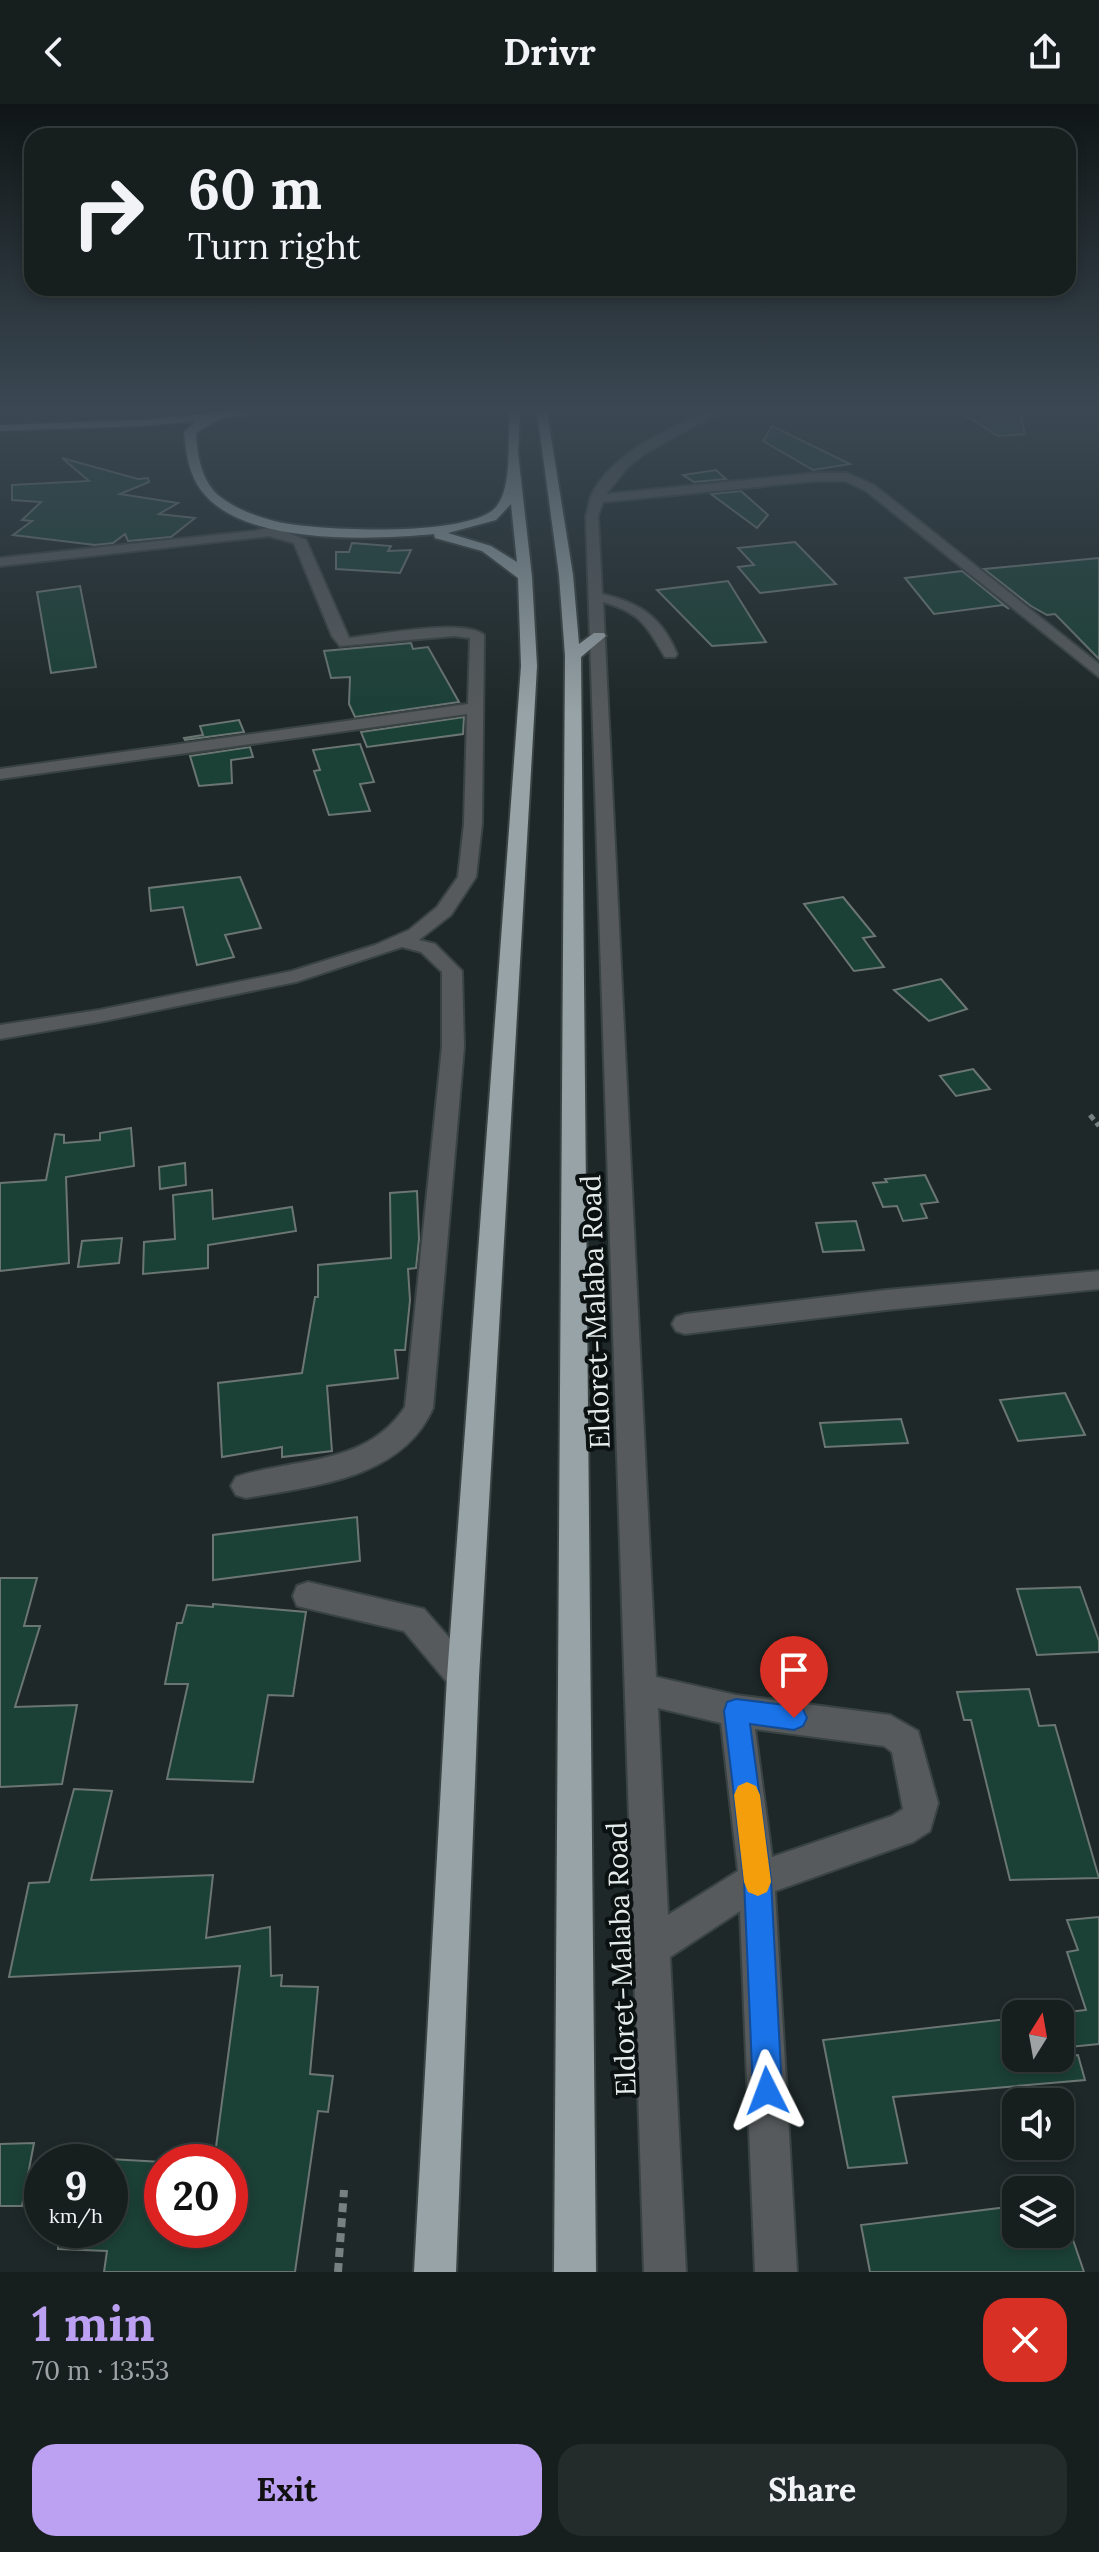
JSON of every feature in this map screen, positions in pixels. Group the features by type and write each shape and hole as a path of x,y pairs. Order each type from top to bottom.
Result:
{"highway":[{"path":"243,513 280,530 382,531 458,527 483,521 494,513"},
{"path":"435,2272 463,1677 529,666 519,513"},
{"name":"Eldoret-Malaba Road","path":"557,513 573,656 575,2272"},
{"path":"382,531 468,540 493,550 525,577"},
{"path":"573,656 599,636"}],"street":[{"name":"Eldoret-Malaba Road","path":"593,513 665,2272"},
{"path":"901,513 1099,672"},
{"path":"0,562 280,530 299,540 339,636 345,643 454,632 477,635 473,824 467,877 444,911 416,934 296,976 99,1016 0,1032"},
{"path":"598,597 622,602 658,625 670,654"},
{"path":"0,774 475,708"},
{"path":"246,1486 299,1476 373,1456 398,1438 417,1412 428,1331 453,1047 452,971 428,948 400,941"},
{"path":"685,1324 886,1300 1099,1280"},
{"path":"308,1596 413,1619 463,1677"},
{"path":"642,1689 736,1711 890,1731 906,1742 921,1803 918,1819 901,1830 757,1880 652,1947"},
{"path":"736,1711 757,1880 776,2272"}],"path":[{"path":"1090,1115 1099,1126"},
{"path":"338,2272 344,2190"}],"building":[{"path":"29,513 160,513 195,518 171,537 128,541 125,534 113,543 95,545 13,535 32,521 22,520"},
{"path":"737,513 766,513 768,515 757,528"},
{"path":"795,542 836,584 760,593 738,567 754,565 738,548"},
{"path":"352,543 391,546 388,551 411,550 400,573 336,569 336,552 349,552"},
{"path":"1099,558 1099,659 1055,614 1047,615 1031,606 984,569"},
{"path":"962,571 1009,609 1003,605 934,614 905,578"},
{"path":"728,581 766,642 712,646 657,590"},
{"path":"80,586 96,667 51,673 37,592"},
{"path":"411,643 413,649 428,647 459,702 355,717 349,704 350,677 331,678 324,651"},
{"path":"464,717 463,734 367,747 361,732"},
{"path":"239,720 244,732 184,738 203,735 200,726"},
{"path":"360,744 374,782 360,784 370,811 329,815 314,771 320,770 313,750"},
{"path":"250,747 253,757 231,760 232,783 199,786 190,756"},
{"path":"240,877 261,928 225,935 234,957 197,965 183,907 151,911 149,888"},
{"path":"843,897 875,936 863,938 884,967 854,971 804,904"},
{"path":"941,979 967,1009 929,1021 894,990"},
{"path":"973,1069 990,1089 956,1096 940,1076"},
{"path":"131,1128 134,1166 66,1177 69,1263 0,1271 0,1183 46,1180 55,1134 64,1135 64,1143 100,1140 100,1133"},
{"path":"185,1163 186,1185 160,1189 159,1167"},
{"path":"925,1175 938,1202 921,1204 927,1218 903,1221 897,1206 883,1207 873,1183"},
{"path":"212,1190 213,1219 292,1207 296,1231 208,1245 208,1268 143,1274 144,1242 175,1239 173,1195"},
{"path":"417,1191 419,1239 416,1268 408,1269 410,1300 405,1350 395,1350 398,1378 327,1386 332,1451 282,1457 282,1447 222,1457 218,1383 302,1373 315,1297 318,1297 318,1265 391,1258 390,1193"},
{"path":"856,1221 864,1250 823,1252 816,1223"},
{"path":"122,1238 119,1263 78,1267 82,1241"},
{"path":"1065,1393 1085,1435 1018,1441 1000,1400"},
{"path":"901,1419 908,1443 825,1447 820,1423"},
{"path":"357,1517 360,1561 213,1580 213,1535"},
{"path":"0,1578 37,1578 24,1626 40,1626 15,1707 77,1705 62,1784 0,1787"},
{"path":"1080,1587 1099,1641 1099,1652 1037,1655 1017,1589"},
{"path":"213,1604 306,1612 293,1696 268,1695 253,1782 167,1779 188,1684 165,1684 177,1623 182,1623 187,1605 213,1607"},
{"path":"1029,1689 1039,1726 1055,1725 1099,1878 1010,1880 971,1720 964,1720 957,1692"},
{"path":"74,1789 112,1791 91,1880 213,1875 206,1938 270,1927 271,1976 282,1975 281,1986 318,1987 310,2074 333,2076 328,2112 318,2111 295,2272 104,2272 107,2251 58,2249 128,2248 128,2160 144,2161 144,2248 248,2248 248,2144 216,2144 240,1966 9,1977 29,1883 49,1882"},
{"path":"1099,1917 1099,2044 1074,2047 1074,2011 1086,2010 1067,1952 1078,1950 1067,1920"},
{"path":"1002,2020 1002,2072 1074,2072 1074,2055 1078,2055 1085,2080 893,2097 907,2163 848,2168 823,2040"},
{"path":"34,2143 24,2144 22,2206 0,2206 0,2144"},
{"path":"1002,2208 1002,2248 1074,2248 1074,2243 1084,2272 870,2272 861,2225"}],"slow traffic":[{"path":"747,1795 758,1882"}],"route":[{"path":"767,2091 757,1880 736,1711 794,1718"}]}
